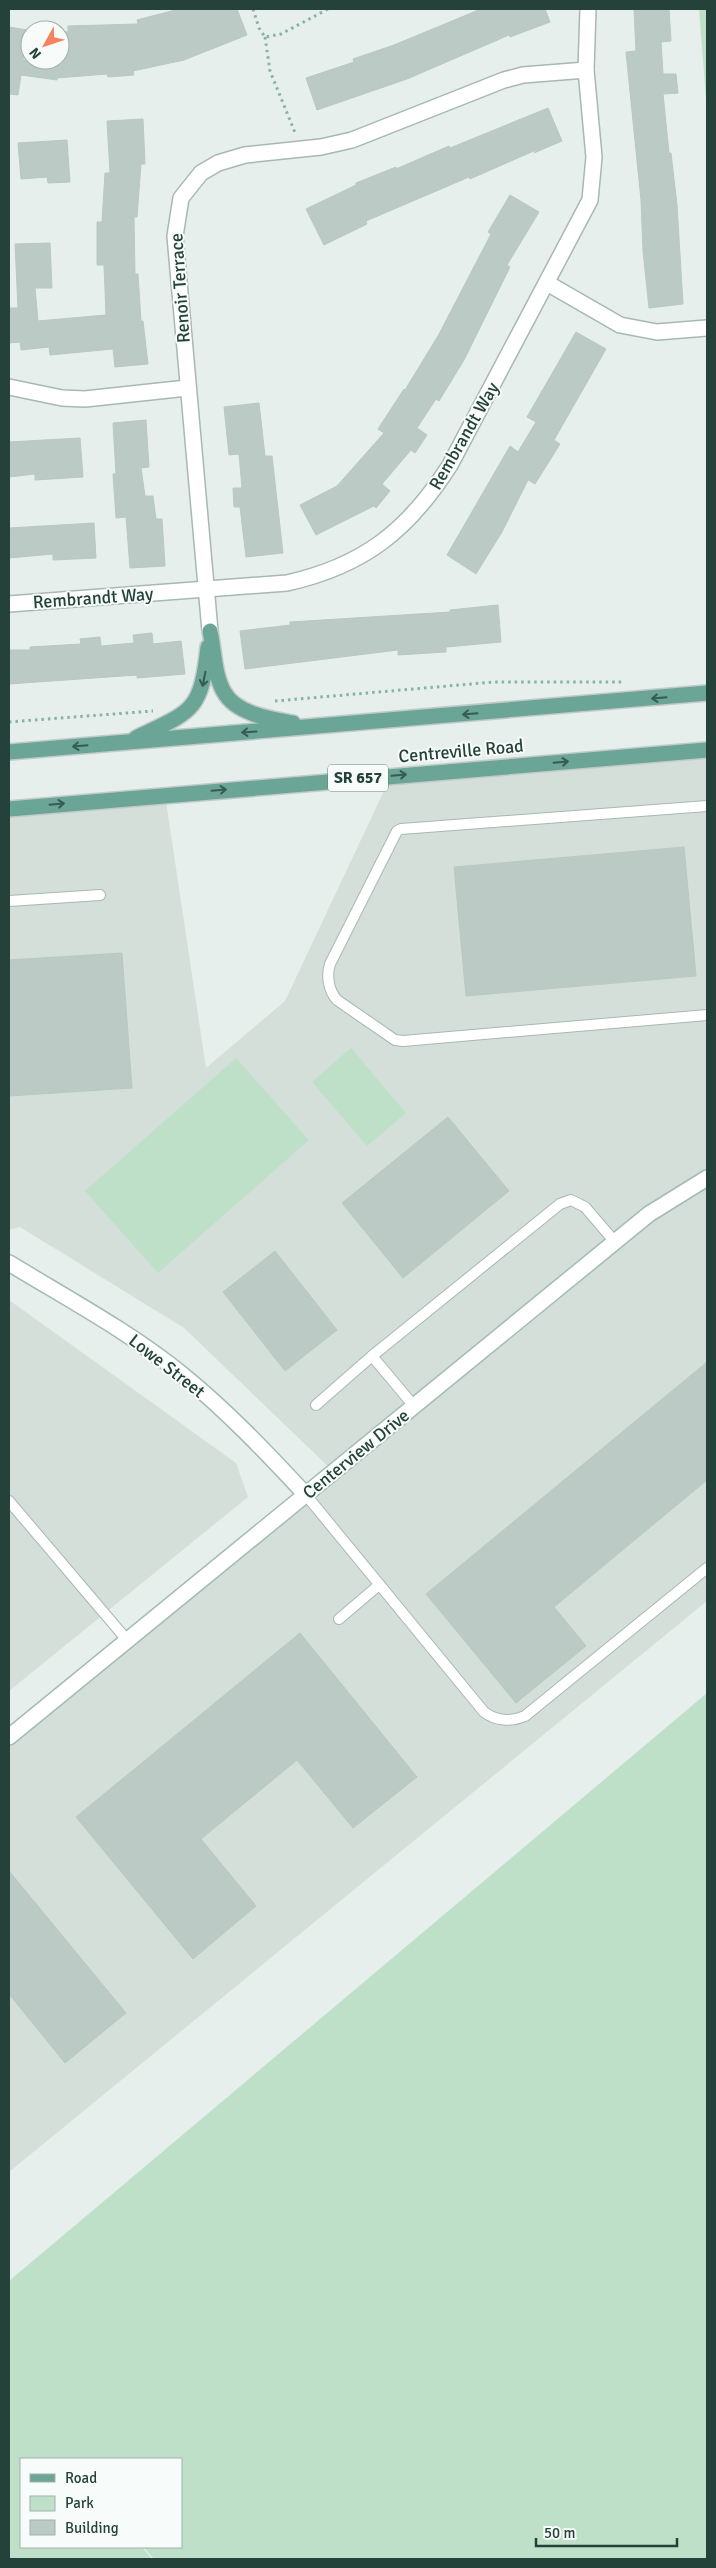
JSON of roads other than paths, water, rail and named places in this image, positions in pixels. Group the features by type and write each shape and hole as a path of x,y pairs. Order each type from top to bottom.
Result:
{"main road":[{"path":"210,631 219,680 224,693 235,704 253,713 272,719 315,727"},
{"path":"128,742 181,716 192,707 201,693 205,676 210,631"},
{"name":"Centreville Road","path":"9,752 707,693"},
{"name":"Centreville Road","path":"9,808 707,750"}],"street":[{"name":"Rembrandt Way","path":"9,604 287,584 318,576 346,565 370,552 404,524 424,503 450,465 548,283 590,200 594,157 586,70 588,9"},
{"name":"Renoir Terrace","path":"210,631 175,236 181,198 201,173 228,159 352,140 504,80 523,75 586,70"},
{"path":"548,283 620,326 657,332 707,328"},
{"path":"9,387 62,398 77,399 187,388"},
{"name":"Centerview Drive","path":"9,1737 615,1242 650,1214 707,1178"},
{"name":"Lowe Street","path":"9,1263 118,1328 184,1376 259,1444 306,1495"}],"lane":[{"path":"707,806 401,829 397,831 330,964 328,981 332,994 337,1000 395,1040 403,1041 707,1015"},
{"path":"9,901 100,896"},
{"path":"316,1405 372,1356 560,1204 571,1200 585,1207 615,1242"},
{"path":"372,1356 414,1406"},
{"path":"306,1495 484,1712 497,1719 511,1720 525,1716 707,1568"},
{"path":"9,1501 127,1640"},
{"path":"339,1619 379,1585"}]}
